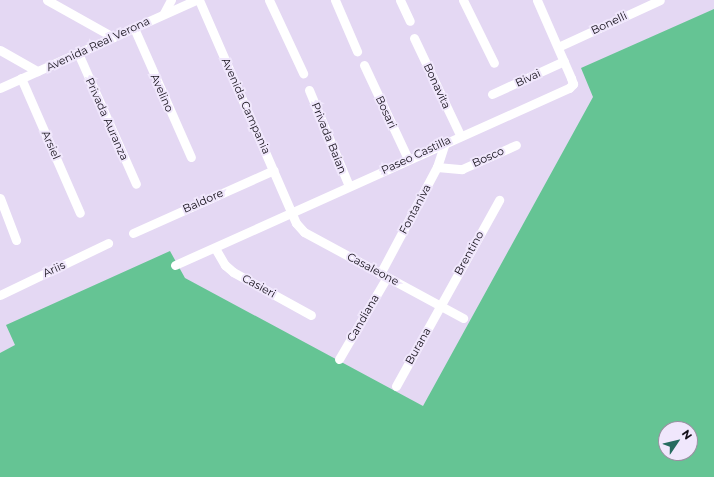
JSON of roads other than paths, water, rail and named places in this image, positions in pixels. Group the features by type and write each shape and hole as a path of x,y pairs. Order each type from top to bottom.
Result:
{"street":[{"path":"47,0 113,37"},
{"path":"164,13 171,0"},
{"name":"Avenida Real Verona","path":"0,88 164,13 196,0"},
{"name":"Avenida Campania","path":"199,0 292,212"},
{"path":"269,0 303,73"},
{"path":"335,0 357,51"},
{"path":"400,0 410,21"},
{"path":"464,0 494,63"},
{"name":"Paseo Castilla","path":"175,265 460,135 569,88 573,84 537,0"},
{"name":"Bonelli","path":"558,47 660,0"},
{"name":"Avelino","path":"134,28 191,158"},
{"name":"Bonavita","path":"414,38 460,135"},
{"path":"0,50 37,71"},
{"name":"Privada Auranza","path":"78,53 136,184"},
{"name":"Bivai","path":"492,94 564,61"},
{"name":"Bosari","path":"364,65 408,159"},
{"name":"Arsiel","path":"21,78 80,212"},
{"name":"Privada Baian","path":"309,90 349,186"},
{"name":"Fontaniva","path":"383,275 437,167 445,142"},
{"name":"Bosco","path":"437,167 462,169 516,144"},
{"name":"Baldore","path":"133,233 274,170"},
{"path":"0,198 16,240"},
{"name":"Brentino","path":"440,306 499,200"},
{"name":"Casaleone","path":"292,212 304,232 463,318"},
{"name":"Ariis","path":"0,295 108,243"},
{"name":"Casieri","path":"215,248 225,265 233,272 311,315"},
{"name":"Candiana","path":"339,359 383,275"},
{"name":"Burana","path":"396,386 440,306"}]}
